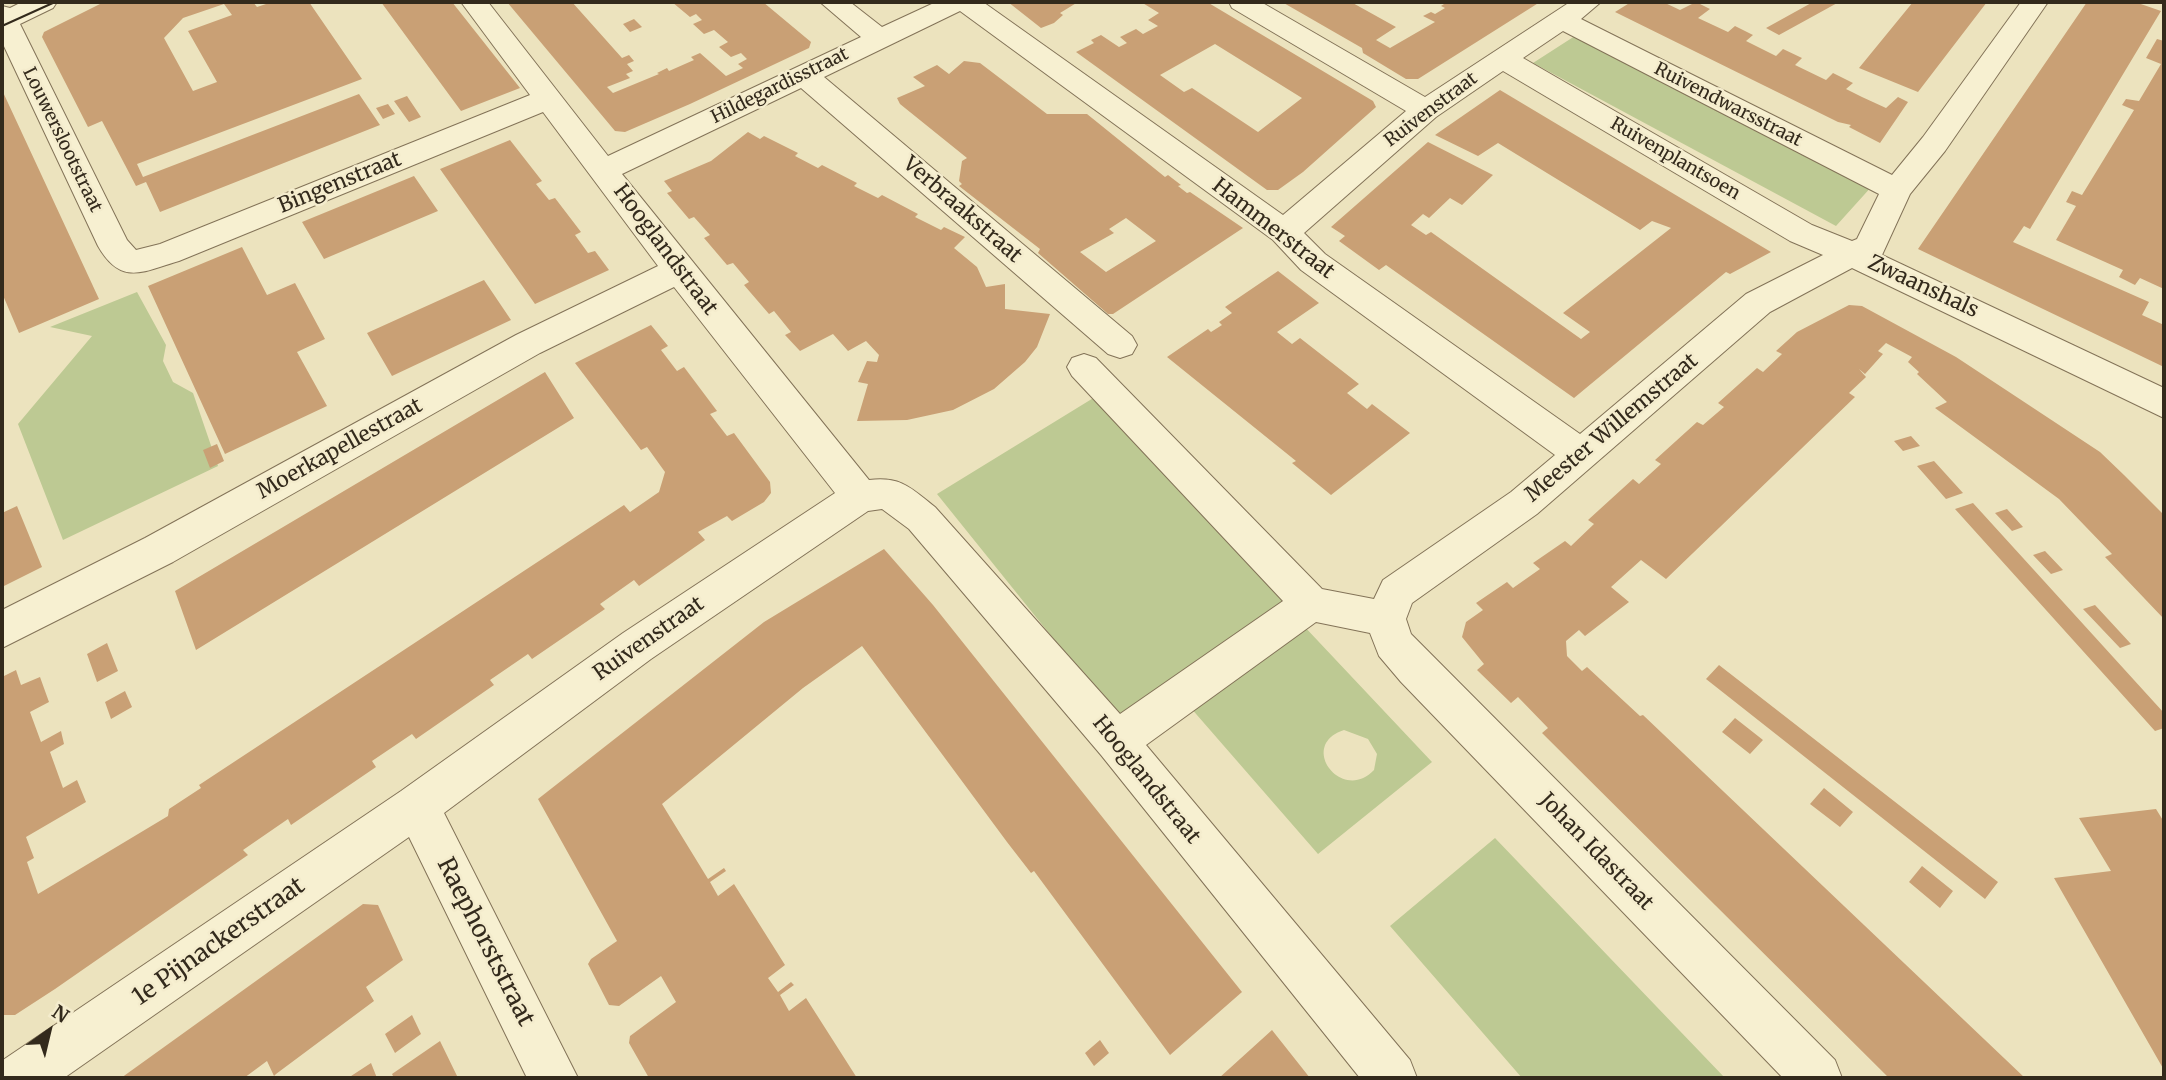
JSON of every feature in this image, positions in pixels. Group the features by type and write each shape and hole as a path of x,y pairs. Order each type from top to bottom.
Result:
{"street":[{"path":"3,19 43,2"},
{"name":"Hooglandstraat","path":"474,2 679,270 875,494 922,518 1116,741 1392,1078"},
{"path":"833,2 879,38"},
{"name":"Hildegardisstraat","path":"604,170 957,2"},
{"name":"Hammerstraat","path":"966,2 1284,232 1313,262 1581,454"},
{"path":"1242,2 1426,110"},
{"name":"Ruivenstraat","path":"1284,232 1426,110 1588,2"},
{"name":"Zwaanshals","path":"1852,254 1870,247 1896,190 1934,144 2035,2"},
{"name":"Louwerslootstraat","path":"3,19 114,246 129,263"},
{"name":"Ruivendwarsstraat","path":"1561,19 1896,190"},
{"name":"Ruivenplantsoen","path":"1502,58 1801,233 1852,254"},
{"name":"Verbraakstraat","path":"804,75 1120,345"},
{"name":"Bingenstraat","path":"129,263 168,253 550,98"},
{"name":"Zwaanshals","path":"1852,254 2164,404"},
{"name":"Meester Willemstraat","path":"1386,619 1397,592 1524,503 1758,303 1852,254"},
{"name":"Moerkapellestraat","path":"2,630 159,550 528,344 679,270"},
{"path":"1084,367 1311,604 1386,619"},
{"name":"Ruivenstraat","path":"417,806 637,646 875,494"},
{"path":"1116,741 1311,604"},
{"name":"Johan Idastraat","path":"1386,619 1393,643 1416,668 1817,1078"},
{"name":"1e Pijnackerstraat","path":"21,1078 417,806"},
{"name":"Raephorststraat","path":"417,806 553,1078"}],"green space":[{"path":"1578,34 1873,185 1836,226 1533,63"},
{"path":"137,292 166,345 163,361 173,382 193,393 218,466 63,540 18,424 92,336 50,327"},
{"path":"1095,397 1289,604 1122,724 937,494"},
{"path":"1302,624 1432,762 1318,854 1190,707","holes":["1344,730 1368,739 1377,754 1374,770 1362,779 1349,780 1338,776 1329,768 1324,758 1324,747 1330,737"]},
{"path":"1495,838 1725,1078 1522,1078 1390,926"}],"building":[{"path":"104,2 253,2 257,7 272,2 309,2 362,79 137,164 143,177 359,94 380,125 160,212 146,182 136,186 102,121 88,127 42,37 44,32","holes":["224,4 232,15 188,31 217,82 193,91 164,38 183,18"]},
{"path":"381,2 452,2 520,88 461,111"},
{"path":"507,2 572,2 622,58 629,55 634,61 627,64 633,71 626,74 630,78 607,87 613,93 667,68 669,71 694,60 691,57 700,53 726,76 743,68 738,64 747,59 741,53 731,57 719,47 728,42 714,30 704,34 693,24 702,20 696,14 690,17 672,2 763,2 811,42 809,48 690,104 625,132 615,131"},
{"path":"1008,2 1078,2 1060,13 1063,15 1054,23 1041,28"},
{"path":"1141,2 1207,2 1373,101 1376,107 1303,172 1278,190 1267,190 1076,52 1094,43 1091,40 1101,35 1119,47 1127,43 1120,37 1136,29 1143,34 1158,26 1148,20 1159,13","holes":["1215,44 1302,98 1258,132 1192,88 1184,92 1160,75"]},
{"path":"1282,2 1351,2 1396,27 1376,40 1390,48 1435,22 1423,16 1431,12 1435,14 1445,8 1441,6 1447,2 1540,2 1418,79 1406,79 1363,53 1362,48"},
{"path":"1631,2 1663,2 1680,10 1696,2 1710,9 1698,18 1728,32 1735,26 1753,35 1746,41 1776,56 1783,49 1802,58 1795,65 1826,80 1833,73 1853,83 1846,89 1862,97 1886,108 1898,97 1908,102 1880,143 1849,127 1851,125 1838,122 1615,12"},
{"path":"1813,2 1839,2 1779,35 1766,28"},
{"path":"1913,2 1987,2 1918,92 1859,68"},
{"path":"2087,2 2135,2 2161,11 2030,229 2024,226 2013,242 2149,302 2142,315 2164,325 2164,367 1918,249"},
{"path":"634,19 642,27 630,32 623,24"},
{"path":"2157,39 2164,41 2164,289 2140,278 2135,285 2119,277 2123,270 2056,240 2076,206 2066,202 2072,191 2082,195 2134,110 2122,105 2126,99 2139,101 2161,64 2146,58"},
{"path":"964,61 980,63 1047,114 1087,114 1165,177 1168,175 1187,193 1190,192 1243,228 1113,314 1108,314 1038,253 1040,249 959,186 962,184 959,181 962,161 967,158 900,104 897,98 925,86 913,77 937,65 949,74","holes":["1126,218 1156,241 1106,272 1080,252 1114,233 1109,229"]},
{"path":"2,90 99,299 19,333 2,293"},
{"path":"1500,90 1771,252 1730,274 1726,272 1574,398 1386,265 1379,270 1339,241 1345,236 1331,227 1428,142 1493,175 1462,205 1450,198 1429,218 1423,214 1411,225 1426,235 1431,232 1581,339 1590,332 1563,313 1671,228 1652,221 1640,230 1498,143 1478,156 1435,135"},
{"path":"407,96 421,117 409,122 394,101"},
{"path":"388,104 395,114 383,119 376,108"},
{"path":"748,132 760,139 764,136 798,153 795,156 818,168 822,165 857,183 854,186 878,198 882,195 941,230 944,227 965,237 954,248 977,267 986,287 1005,284 1005,309 1050,314 1037,347 1025,362 994,389 953,410 907,420 857,421 868,384 858,382 867,361 877,362 879,355 866,341 848,351 833,334 800,351 785,335 791,332 774,311 769,314 744,285 749,282 733,263 727,265 704,238 710,235 694,217 689,219 667,193 672,191 664,181 711,161"},
{"path":"510,140 542,181 536,184 549,200 555,198 581,232 575,235 588,253 595,251 609,270 535,304 440,169"},
{"path":"414,176 438,211 324,259 302,222"},
{"path":"242,247 267,295 295,283 325,339 297,352 327,406 225,454 148,286"},
{"path":"1278,271 1319,303 1277,332 1292,344 1300,338 1359,384 1347,393 1367,409 1372,404 1410,433 1331,495 1292,463 1296,461 1167,357 1208,329 1211,332 1222,325 1219,322 1232,313 1225,307"},
{"path":"484,280 511,320 392,376 367,333"},
{"path":"1849,305 1862,306 1956,357 2100,452 2124,475 2164,515 2164,619 2105,557 2112,554 2059,499 1935,408 1947,402 1917,374 1919,372 1908,362 1912,357 1886,343 1878,351 1883,354 1865,374 1859,369 1866,377 1849,393 1855,397 1666,579 1641,560 1611,587 1629,602 1585,636 1579,630 1566,641 1567,656 1582,671 1587,667 1640,716 1643,715 2025,1078 1889,1078 1542,733 1548,728 1518,697 1511,703 1477,670 1484,664 1462,637 1466,622 1483,610 1476,603 1507,582 1513,588 1540,569 1533,563 1565,541 1571,546 1594,524 1588,520 1633,479 1639,484 1661,464 1655,460 1697,422 1703,425 1724,407 1718,403 1757,368 1763,372 1782,354 1776,351 1797,332"},
{"path":"651,325 668,346 661,350 677,371 684,367 717,411 710,414 727,436 734,433 770,482 771,493 764,502 732,521 727,516 698,532 705,540 639,586 634,580 600,604 605,609 532,659 528,654 490,680 494,685 416,739 412,734 372,761 376,767 291,825 288,819 243,850 248,855 55,989 15,1015 2,1015 2,677 16,670 21,685 40,677 49,702 30,712 41,742 61,731 64,744 50,752 63,788 77,780 86,802 26,837 34,858 27,862 38,894 168,816 169,809 201,788 199,785 624,505 630,512 659,492 665,472 647,447 641,450 575,363"},
{"path":"545,372 574,418 196,650 175,591"},
{"path":"1911,436 1920,446 1903,451 1894,441"},
{"path":"217,444 224,461 210,468 203,450"},
{"path":"1934,461 1963,493 1946,499 1917,466"},
{"path":"1973,503 2164,713 2164,728 2155,731 1955,509"},
{"path":"17,506 42,567 2,587 2,513"},
{"path":"2007,509 2023,527 2012,531 1995,513"},
{"path":"884,549 933,605 1242,992 1170,1055 862,646 803,688 662,804 708,879 724,868 726,871 710,882 718,896 734,884 785,965 768,978 778,992 791,982 794,985 780,995 789,1011 806,998 857,1078 649,1078 629,1043 630,1036 676,1002 661,976 619,1006 609,1005 588,964 617,941 538,799 764,622"},
{"path":"2045,551 2063,570 2051,574 2033,555"},
{"path":"2095,605 2131,644 2120,648 2083,609"},
{"path":"107,643 118,671 97,682 87,654"},
{"path":"1719,665 1998,882 1985,899 1706,679"},
{"path":"125,691 132,707 111,719 105,702"},
{"path":"1735,718 1763,740 1750,754 1722,732"},
{"path":"1824,788 1853,812 1840,827 1810,804"},
{"path":"2156,809 2164,822 2164,1070 2054,878 2111,871 2079,818"},
{"path":"1922,866 1953,891 1940,908 1909,882"},
{"path":"363,904 378,905 403,960 366,987 374,1001 274,1076 267,1061 244,1078 121,1078"},
{"path":"412,1015 421,1034 395,1053 385,1034"},
{"path":"1272,1030 1310,1078 1219,1078"},
{"path":"1100,1040 1109,1053 1094,1066 1085,1053"},
{"path":"440,1041 458,1078 394,1078 392,1074"},
{"path":"371,1063 377,1078 348,1078"}],"tram line":[{"path":"2,26 55,2"}]}
